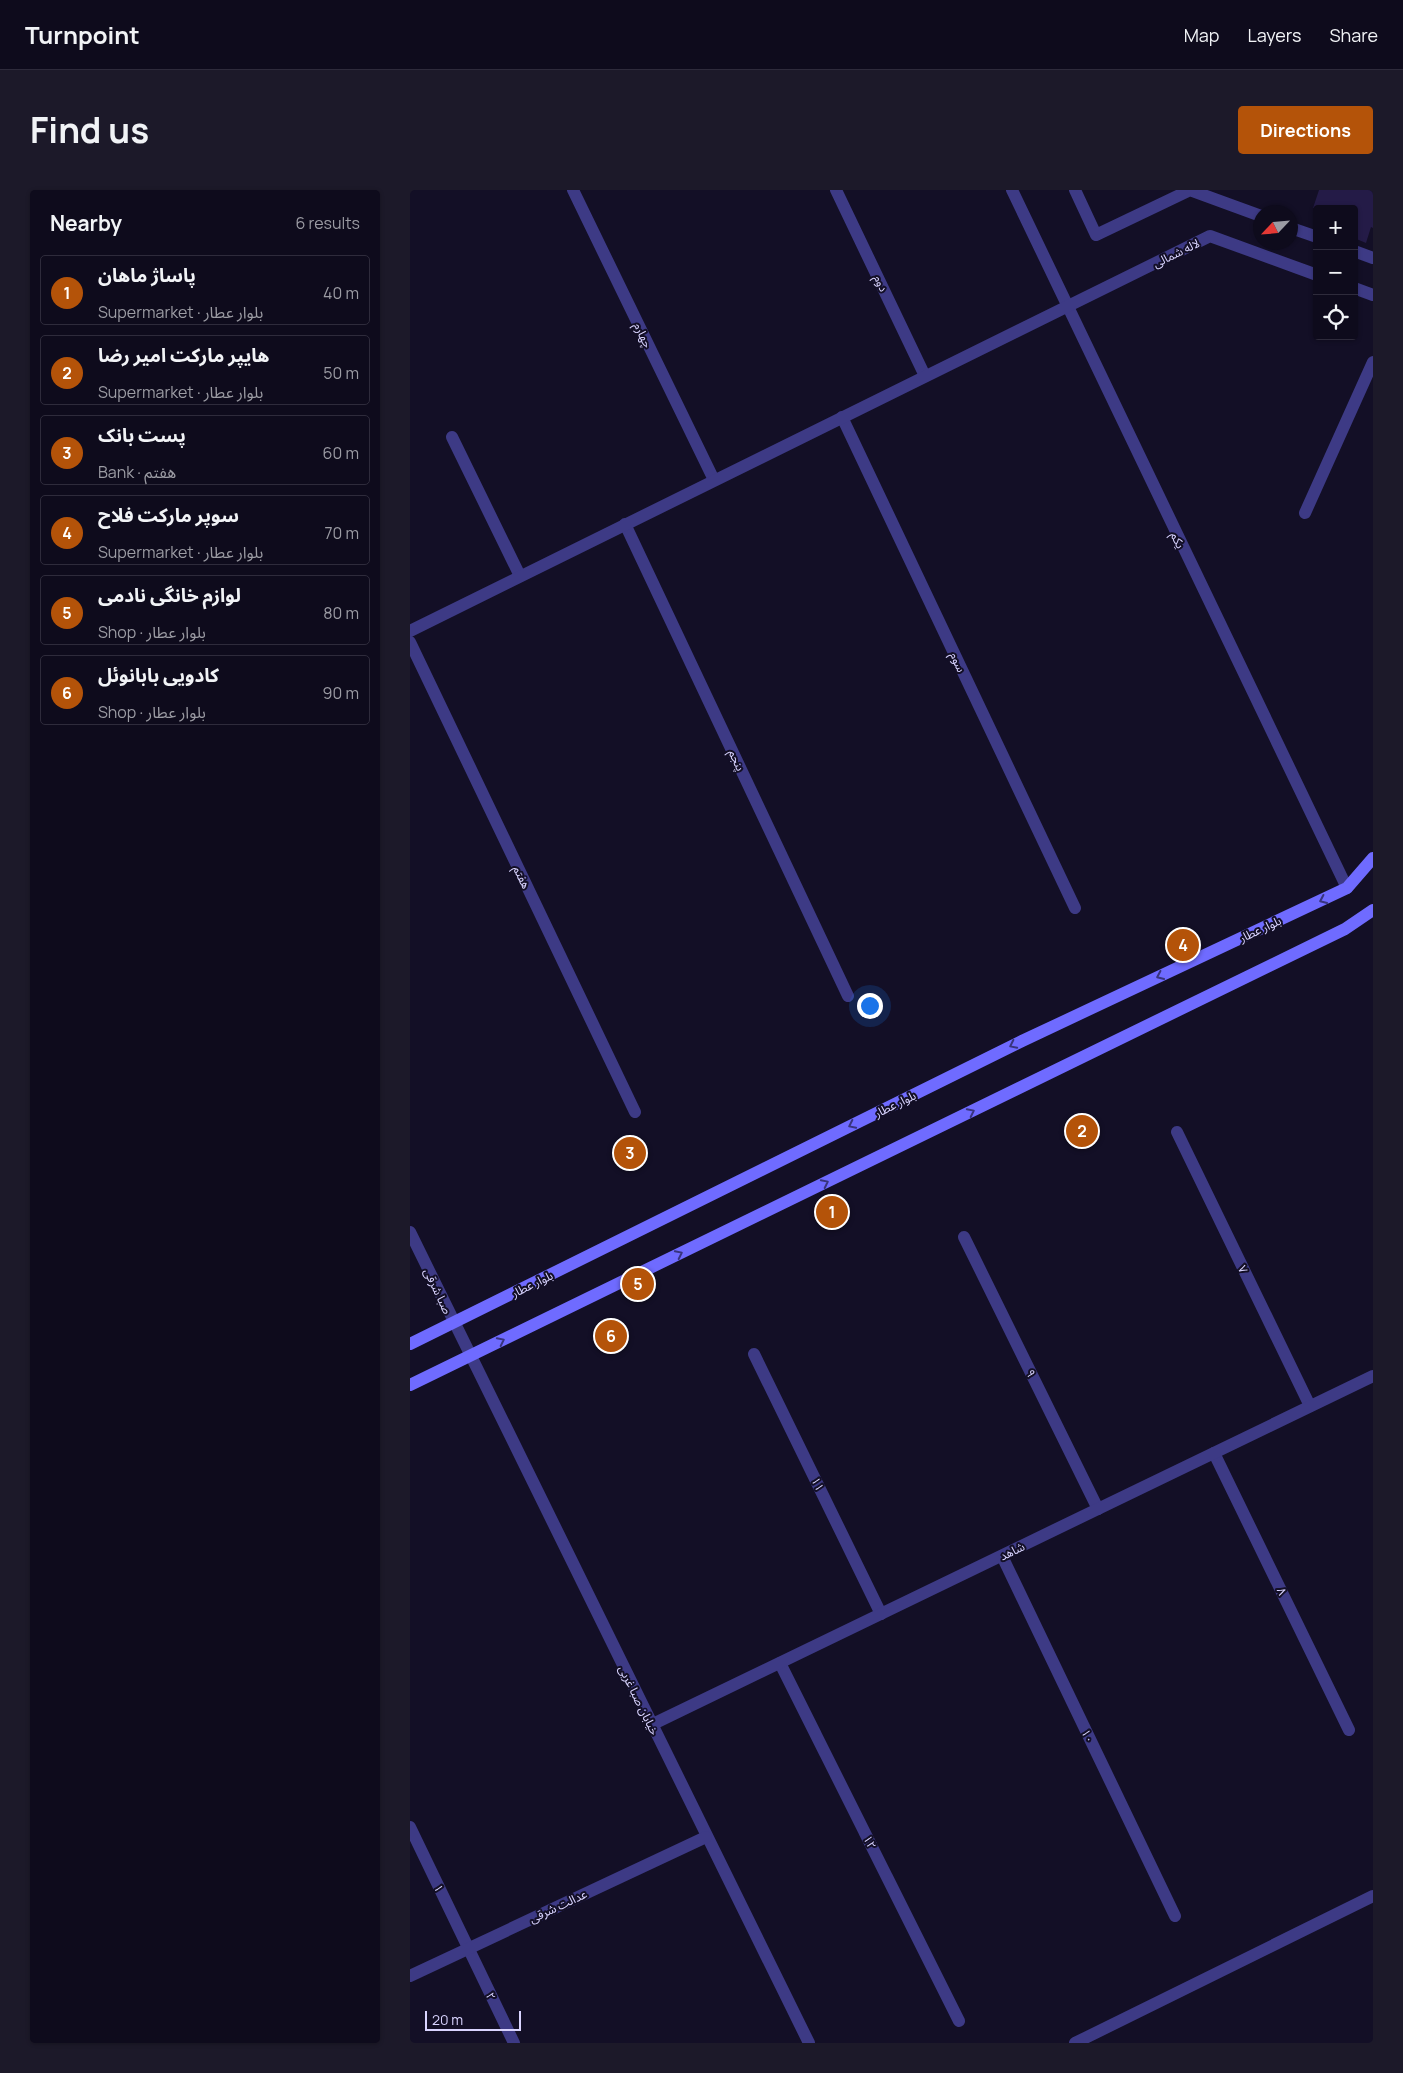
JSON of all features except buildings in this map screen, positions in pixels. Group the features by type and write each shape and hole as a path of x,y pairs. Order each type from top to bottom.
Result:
{"street":[{"name":"چهارم","path":"572,190 714,480"},
{"name":"دوم","path":"836,190 925,376"},
{"name":"یکم","path":"1012,190 1347,888"},
{"path":"1075,190 1096,235 1190,190 1253,213"},
{"path":"1298,231 1313,236"},
{"name":"لاله شمالی","path":"410,631 1210,236 1313,274"},
{"path":"1358,252 1373,258"},
{"path":"1358,289 1373,295"},
{"path":"1305,512 1373,362"},
{"name":"سوم","path":"842,417 1075,908"},
{"path":"452,436 520,576"},
{"name":"پنجم","path":"625,524 848,996"},
{"name":"هفتم","path":"410,642 635,1112"},
{"name":"بلوار عطار","path":"410,1344 1022,1041 1347,888 1373,858"},
{"path":"410,1385 1345,929 1373,910"},
{"name":"۷","path":"1177,1132 1310,1406"},
{"name":"صبا شرقی","path":"410,1232 470,1356"},
{"name":"۹","path":"964,1237 1098,1509"},
{"name":"۱۱","path":"754,1354 881,1614"},
{"name":"خیابان صبا غربی","path":"470,1356 809,2043"},
{"name":"شاهد","path":"652,1725 1373,1376"},
{"name":"۸","path":"1214,1453 1349,1730"},
{"name":"۱۰","path":"1002,1556 1175,1916"},
{"name":"۱۲","path":"780,1663 959,2021"},
{"name":"۱","path":"410,1826 469,1949"},
{"name":"عدالت شرقی","path":"410,1976 706,1837"},
{"path":"1075,2043 1373,1896"},
{"name":"۲","path":"469,1949 514,2043"}],"place":[{"name":"سوپر مارکت فلاح","path":"1183,945"},
{"name":"هایپر مارکت امیر رضا","path":"1082,1131"},
{"name":"پست بانک","path":"630,1153"},
{"name":"پاساژ ماهان","path":"832,1212"},
{"name":"لوازم خانگی نادمی","path":"638,1284"},
{"name":"کادویی بابانوئل","path":"611,1336"}]}
